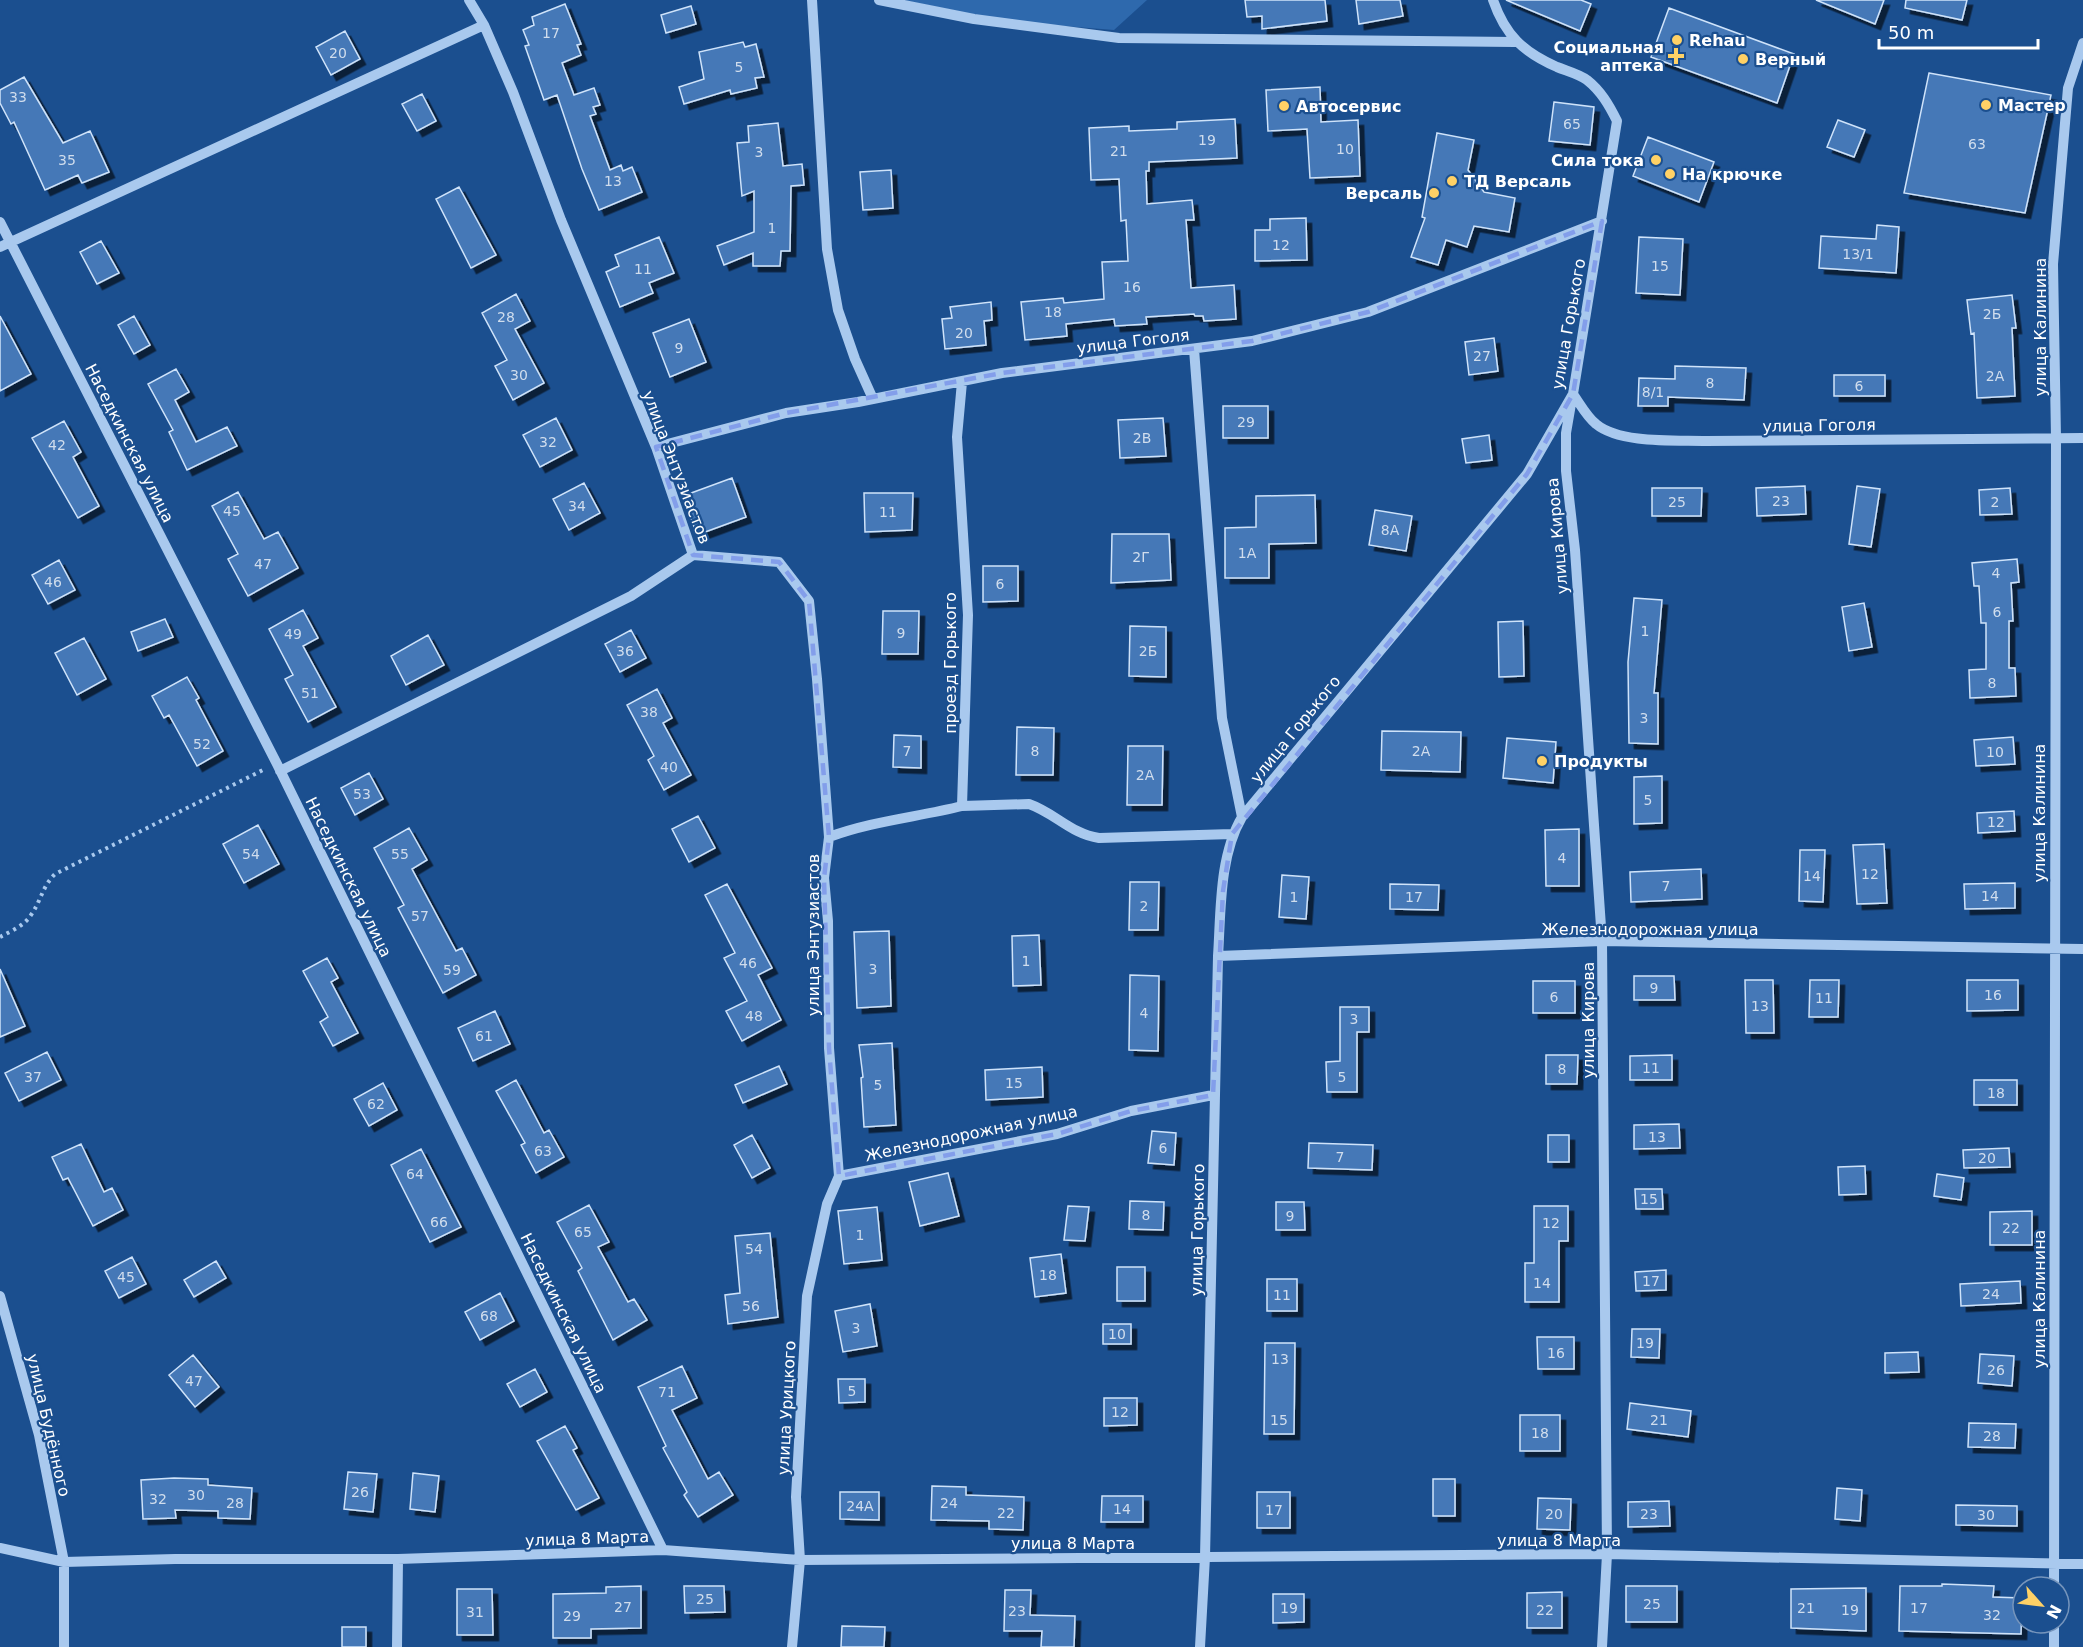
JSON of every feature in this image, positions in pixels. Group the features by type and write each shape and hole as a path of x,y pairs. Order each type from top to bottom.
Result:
{"street":[{"name":"улица Энтузиастов","path":"469,0 484,25 656,447 693,555 779,562 809,601 829,837 824,878 828,921 828,1048 839,1176"},
{"path":"812,0 827,249 838,310 855,359 873,399"},
{"path":"879,0 974,19 1119,38 1515,42"},
{"name":"улица Горького","path":"1200,1647 1205,1557 1213,1095 1218,956 1222,891 1232,834 1242,817 1527,474 1573,394 1617,121 1605,98 1585,79 1549,63 1515,42 1498,15 1493,0"},
{"path":"5,245 484,25"},
{"name":"улица Калинина","path":"2054,1575 2056,438 2053,264 2068,88 2083,43"},
{"name":"улица Гоголя","path":"656,447 786,413 873,399 1002,373 1252,341 1368,312 1602,221"},
{"name":"Наседкинская улица","path":"0,222 5,245 279,767 663,1550"},
{"name":"улица Горького","path":"1194,349 1221,718 1242,817"},
{"name":"проезд Горького","path":"962,382 957,437 968,615 962,807"},
{"name":"улица Гоголя","path":"1573,394 1596,425 1621,436 1647,439 1706,441 2083,438"},
{"name":"улица Кирова","path":"1573,394 1566,434 1566,471 1575,550 1602,940 1607,1554 1602,1647"},
{"path":"279,767 631,596 693,555"},
{"path":"829,837 859,825 917,818 962,807 1029,804 1039,807 1083,836 1099,838 1232,834"},
{"name":"Железнодорожная улица","path":"1218,956 1602,940 2083,949"},
{"name":"Железнодорожная улица","path":"839,1176 1056,1134 1131,1111 1213,1095"},
{"name":"улица Урицкого","path":"792,1647 800,1560 796,1497 807,1296 827,1204 839,1176"},
{"name":"улица Будённого","path":"0,1296 39,1435 64,1562 64,1647"},
{"name":"улица 8 Марта","path":"0,1548 64,1562 175,1559 398,1559 663,1550 800,1560 1607,1554 2083,1564"},
{"path":"397,1647 398,1559"}],"path":[{"path":"0,937 30,917 44,885 55,874 137,831 279,767"}],"highlighted area":[{"path":"1602,221 1573,394 1527,474 1232,834 1223,891 1213,1095 1131,1111 1057,1134 839,1176 829,1048 824,878 829,837 809,601 779,562 693,555 656,447 786,413 1002,373 1252,341 1368,312"}],"shaded area":[{"path":"902,0 1147,0 1114,30 1012,22"}],"building":[{"path":"1245,0 1325,0 1327,21 1262,29 1262,16 1247,17"},
{"path":"1356,0 1400,0 1403,16 1359,24"},
{"path":"1506,0 1581,0 1591,4 1580,31"},
{"path":"1816,0 1884,0 1875,24"},
{"path":"1906,0 1967,0 1962,20 1905,8"},
{"path":"565,4 581,44 577,45 581,55 562,63 574,95 594,88 600,105 593,107 596,114 590,116 610,170 621,165 623,171 632,167 642,192 599,210 582,169 557,95 544,100 525,46 529,45 523,30 534,25 532,17"},
{"path":"691,6 696,24 666,33 661,15"},
{"path":"1669,8 1794,54 1777,103 1651,57"},
{"path":"345,31 360,59 331,75 316,47"},
{"path":"743,42 745,47 756,44 764,77 755,78 757,88 731,94 730,90 684,104 679,87 704,79 699,52"},
{"path":"1929,73 2051,95 2025,213 1904,193"},
{"path":"24,77 63,143 90,131 109,172 82,183 78,175 45,190 14,122 11,124 0,103 0,90"},
{"path":"1320,87 1321,122 1358,120 1360,176 1310,178 1307,129 1268,131 1266,90"},
{"path":"422,94 436,121 417,131 402,104"},
{"path":"1554,102 1594,107 1590,145 1549,141"},
{"path":"1235,119 1237,158 1149,162 1149,171 1146,171 1147,204 1192,200 1194,220 1186,220 1191,288 1234,285 1236,319 1204,321 1203,316 1194,314 1146,317 1147,324 1115,326 1114,319 1066,324 1067,336 1025,340 1021,302 1063,298 1064,303 1104,299 1102,262 1128,261 1126,220 1121,221 1119,179 1091,180 1089,128 1129,126 1129,131 1177,129 1177,122"},
{"path":"1838,120 1865,130 1854,157 1827,147"},
{"path":"778,123 783,166 802,164 804,185 791,186 790,251 781,251 780,266 753,266 753,253 724,265 717,246 754,232 754,191 742,196 737,143 749,142 748,126"},
{"name":"ТД Версаль","path":"1437,133 1474,140 1468,170 1484,192 1515,198 1509,232 1474,226 1467,247 1446,240 1438,265 1411,257 1425,218 1422,217"},
{"path":"1648,137 1714,162 1699,202 1633,176"},
{"path":"891,170 893,208 863,210 860,172"},
{"path":"459,187 496,255 471,268 436,199"},
{"path":"1306,218 1307,260 1255,261 1255,230 1270,230 1270,219"},
{"path":"1877,225 1899,227 1896,273 1819,268 1821,236 1876,239"},
{"path":"659,237 674,273 649,283 653,293 620,307 606,272 619,266 615,255"},
{"path":"1639,237 1683,239 1680,295 1636,293"},
{"path":"101,241 119,273 97,284 80,252"},
{"path":"516,294 530,321 515,329 544,383 513,400 495,366 507,360 482,313"},
{"path":"2012,295 2016,328 2012,328 2015,396 1977,398 1974,333 1971,334 1967,300"},
{"path":"991,302 992,320 984,321 986,345 945,349 942,319 952,318 950,307"},
{"path":"0,316 31,374 0,391"},
{"path":"134,316 150,345 134,354 118,325"},
{"path":"689,319 706,362 670,377 653,333"},
{"path":"1494,338 1498,371 1469,375 1465,342"},
{"path":"1675,366 1746,368 1744,400 1668,397 1668,406 1638,406 1639,378 1675,379"},
{"path":"176,369 189,392 175,400 196,442 227,427 237,446 187,470 169,432 173,430 148,384"},
{"path":"1834,375 1885,375 1885,396 1834,396"},
{"path":"1223,406 1268,406 1268,438 1223,438"},
{"path":"556,418 572,450 540,467 523,435"},
{"path":"1163,418 1166,456 1120,458 1118,420"},
{"path":"64,421 81,452 73,457 99,506 78,518 32,438"},
{"path":"1489,435 1492,460 1466,463 1462,439"},
{"path":"732,478 746,517 697,535 683,496"},
{"path":"584,483 600,513 569,530 553,499"},
{"path":"1805,486 1806,514 1757,516 1756,488"},
{"path":"1857,486 1880,489 1871,547 1849,544"},
{"path":"1652,488 1702,488 1701,516 1652,516"},
{"path":"2010,488 2012,514 1980,515 1979,490"},
{"path":"238,492 264,539 278,532 298,568 248,596 228,559 238,554 212,506"},
{"path":"864,493 913,493 912,530 865,532"},
{"path":"1315,495 1316,543 1269,544 1269,578 1225,578 1225,528 1256,527 1256,496"},
{"path":"1375,510 1412,516 1406,551 1369,545"},
{"path":"1112,534 1169,534 1171,580 1111,583"},
{"path":"2017,559 2019,582 2011,583 2013,621 2009,621 2009,668 2015,668 2016,696 1970,698 1969,670 1986,669 1986,623 1981,623 1979,586 1974,586 1972,563"},
{"path":"59,560 75,590 48,604 32,575"},
{"path":"983,566 1018,566 1018,601 983,602"},
{"path":"1634,598 1662,600 1654,693 1658,693 1658,744 1629,743 1628,662"},
{"path":"1864,603 1872,647 1849,651 1842,607"},
{"path":"303,610 318,638 303,646 336,707 308,722 285,679 293,675 269,629"},
{"path":"883,611 919,611 918,654 882,654"},
{"path":"165,619 173,637 138,651 131,632"},
{"path":"1523,621 1524,676 1499,677 1498,622"},
{"path":"1130,626 1166,627 1166,677 1129,676"},
{"path":"631,630 646,658 620,672 605,644"},
{"path":"428,635 444,665 406,685 391,656"},
{"path":"84,638 106,679 77,695 55,653"},
{"path":"187,677 199,698 196,700 223,751 197,766 169,715 164,718 152,696"},
{"path":"657,689 672,718 663,723 691,775 664,790 648,760 654,756 627,705"},
{"path":"1017,727 1054,728 1053,775 1016,775"},
{"path":"1382,731 1461,732 1460,772 1381,770"},
{"path":"894,735 921,736 921,768 893,767"},
{"path":"2013,737 2015,764 1976,766 1974,740"},
{"path":"1507,738 1556,742 1553,783 1503,778"},
{"path":"1128,746 1163,746 1162,805 1127,805"},
{"path":"369,773 383,799 355,815 341,788"},
{"path":"1662,776 1662,823 1634,824 1634,777"},
{"path":"2014,811 2015,831 1978,833 1977,813"},
{"path":"698,816 715,848 689,862 672,829"},
{"path":"258,825 279,864 244,883 223,844"},
{"path":"409,828 427,860 412,869 456,951 462,948 476,975 443,993 398,908 404,905 374,848"},
{"path":"1579,829 1579,886 1546,886 1545,830"},
{"path":"1884,844 1887,903 1857,904 1853,845"},
{"path":"1800,850 1825,850 1823,902 1799,901"},
{"path":"1701,869 1702,899 1631,902 1630,872"},
{"path":"1282,875 1309,877 1306,919 1279,917"},
{"path":"1130,882 1159,882 1158,930 1129,930"},
{"path":"2015,883 2015,908 1965,909 1964,884"},
{"path":"727,884 772,968 758,975 781,1020 742,1041 726,1011 747,1001 724,958 735,953 705,895"},
{"path":"1390,884 1439,885 1438,910 1390,909"},
{"path":"889,931 891,1006 857,1008 854,932"},
{"path":"1039,935 1041,985 1013,986 1012,936"},
{"path":"327,958 338,978 331,982 358,1033 333,1046 320,1022 328,1017 303,971"},
{"path":"0,969 25,1026 0,1037"},
{"path":"1130,975 1159,976 1158,1051 1129,1050"},
{"path":"1634,976 1674,976 1675,1000 1634,1000"},
{"path":"1745,980 1773,980 1774,1033 1746,1033"},
{"path":"1810,980 1839,980 1838,1017 1809,1017"},
{"path":"1967,980 2018,980 2018,1010 1967,1011"},
{"path":"1533,981 1575,981 1575,1013 1533,1013"},
{"path":"1340,1007 1369,1007 1369,1032 1357,1032 1357,1092 1327,1092 1326,1062 1340,1061"},
{"path":"495,1011 510,1044 473,1061 458,1028"},
{"path":"892,1043 896,1125 864,1127 861,1078 863,1077 859,1045"},
{"path":"47,1052 61,1080 19,1101 5,1073"},
{"path":"1546,1055 1578,1055 1577,1084 1546,1084"},
{"path":"1672,1055 1672,1080 1630,1080 1630,1056"},
{"path":"779,1066 787,1084 743,1103 735,1085"},
{"path":"1042,1067 1043,1097 986,1100 985,1070"},
{"path":"516,1080 544,1133 549,1130 564,1157 536,1173 521,1145 525,1143 496,1091"},
{"path":"1974,1080 2017,1080 2017,1105 1974,1105"},
{"path":"383,1083 397,1110 369,1126 354,1099"},
{"path":"1679,1124 1680,1148 1634,1149 1634,1125"},
{"path":"1152,1131 1176,1133 1174,1165 1148,1163"},
{"path":"752,1135 770,1168 752,1178 734,1145"},
{"path":"1548,1135 1569,1135 1569,1162 1548,1162"},
{"path":"1309,1143 1373,1145 1372,1170 1308,1168"},
{"path":"81,1144 104,1192 112,1188 123,1210 93,1226 68,1178 63,1180 52,1157"},
{"path":"2009,1148 2010,1167 1964,1168 1963,1150"},
{"path":"421,1149 461,1227 430,1242 391,1165"},
{"path":"1865,1166 1866,1194 1839,1195 1838,1167"},
{"path":"948,1173 959,1216 920,1226 909,1182"},
{"path":"1937,1174 1964,1178 1961,1200 1934,1196"},
{"path":"1635,1189 1662,1189 1663,1209 1636,1209"},
{"path":"1130,1201 1164,1202 1163,1230 1129,1229"},
{"path":"1276,1202 1304,1202 1305,1230 1276,1230"},
{"path":"589,1205 609,1242 598,1247 628,1302 634,1299 647,1320 613,1340 578,1271 582,1268 557,1222"},
{"path":"1068,1206 1089,1207 1085,1241 1064,1240"},
{"path":"1534,1206 1568,1206 1568,1241 1559,1241 1559,1302 1525,1302 1525,1263 1534,1263"},
{"path":"877,1207 882,1260 844,1264 838,1211"},
{"path":"2032,1211 2032,1245 1990,1245 1990,1212"},
{"path":"770,1233 778,1317 728,1324 725,1295 740,1293 735,1236"},
{"path":"1061,1254 1066,1293 1035,1297 1030,1258"},
{"path":"132,1257 146,1284 119,1298 105,1271"},
{"path":"216,1261 226,1278 194,1297 184,1280"},
{"path":"1117,1267 1145,1267 1145,1301 1117,1301"},
{"path":"1666,1270 1666,1290 1636,1291 1635,1272"},
{"path":"1267,1279 1297,1279 1297,1311 1267,1311"},
{"path":"2020,1281 2021,1303 1961,1306 1960,1284"},
{"path":"500,1293 514,1321 480,1340 465,1312"},
{"path":"870,1304 877,1346 843,1352 835,1311"},
{"path":"1103,1324 1131,1324 1131,1344 1103,1344"},
{"path":"1632,1329 1660,1329 1659,1358 1631,1357"},
{"path":"1537,1337 1574,1337 1574,1369 1538,1369"},
{"path":"1265,1343 1295,1343 1294,1434 1264,1434"},
{"path":"1918,1352 1919,1372 1885,1373 1885,1353"},
{"path":"1980,1354 2014,1356 2012,1386 1978,1383"},
{"path":"193,1355 219,1387 195,1407 169,1375"},
{"path":"682,1366 697,1398 672,1410 708,1479 719,1472 733,1495 698,1517 684,1495 687,1492 663,1448 666,1446 638,1387"},
{"path":"535,1369 547,1392 520,1407 507,1384"},
{"path":"838,1379 865,1379 865,1402 839,1403"},
{"path":"1104,1398 1137,1398 1137,1425 1104,1426"},
{"path":"1630,1403 1691,1411 1688,1437 1627,1429"},
{"path":"1520,1415 1560,1415 1560,1451 1520,1451"},
{"path":"1969,1423 2016,1424 2015,1448 1968,1447"},
{"path":"565,1426 577,1448 573,1450 599,1498 576,1510 537,1441"},
{"path":"348,1472 377,1474 373,1512 344,1509"},
{"path":"413,1473 439,1476 435,1512 410,1509"},
{"path":"208,1479 208,1485 252,1488 250,1519 218,1518 218,1511 175,1510 176,1518 143,1519 141,1480"},
{"path":"1433,1479 1455,1479 1455,1516 1433,1516"},
{"path":"932,1486 966,1487 966,1495 1024,1497 1023,1530 989,1529 989,1521 931,1520"},
{"path":"1837,1488 1862,1490 1860,1521 1835,1519"},
{"path":"840,1492 879,1492 879,1520 840,1519"},
{"path":"1257,1492 1290,1492 1290,1528 1257,1528"},
{"path":"1102,1496 1143,1496 1143,1522 1101,1522"},
{"path":"1538,1498 1571,1499 1570,1530 1537,1529"},
{"path":"1669,1501 1670,1526 1628,1527 1628,1502"},
{"path":"1956,1505 2017,1506 2017,1526 1956,1525"},
{"path":"1942,1584 1994,1586 1993,1597 2011,1598 2011,1634 1899,1631 1900,1586 1942,1586"},
{"path":"641,1586 641,1628 591,1629 591,1638 553,1638 553,1594 606,1593 606,1587"},
{"path":"684,1586 724,1586 725,1612 685,1613"},
{"path":"1626,1586 1677,1586 1677,1622 1626,1622"},
{"path":"1866,1588 1866,1631 1791,1628 1791,1589"},
{"path":"457,1589 492,1589 493,1635 457,1635"},
{"path":"1005,1590 1031,1590 1030,1615 1075,1616 1074,1647 1041,1647 1042,1631 1004,1631"},
{"path":"1562,1592 1562,1628 1527,1628 1527,1593"},
{"path":"1273,1594 1304,1594 1304,1622 1273,1623"},
{"path":"842,1626 885,1627 884,1647 841,1647"},
{"path":"342,1627 366,1627 366,1647 342,1647"}],"place":[{"name":"Rehau","path":"1677,40"},
{"name":"Социальная аптека","path":"1676,56"},
{"name":"Верный","path":"1743,59"},
{"name":"Мастер","path":"1986,105"},
{"name":"Автосервис","path":"1284,106"},
{"name":"Сила тока","path":"1656,160"},
{"name":"На крючке","path":"1670,174"},
{"name":"ТД Версаль","path":"1452,181"},
{"name":"Версаль","path":"1434,193"},
{"name":"Продукты","path":"1542,761"}]}
